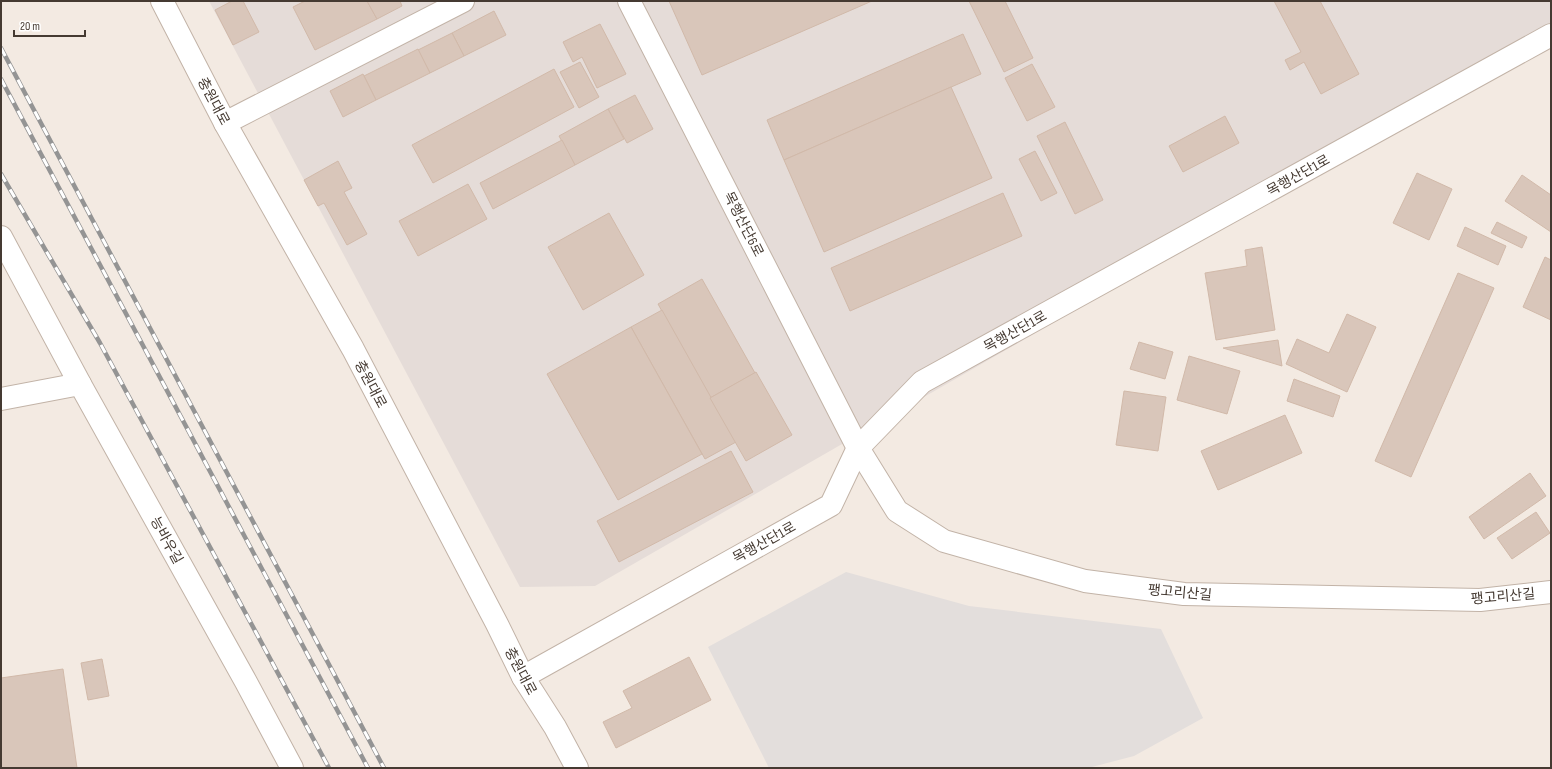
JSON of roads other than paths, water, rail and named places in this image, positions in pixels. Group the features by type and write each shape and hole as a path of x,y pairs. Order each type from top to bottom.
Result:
{"street":[{"name":"충원대로","path":"162,1 225,123 353,349 497,624 523,678 555,728 577,768"},
{"path":"225,123 462,1"},
{"name":"목행산단6로","path":"629,1 858,448"},
{"name":"목행산단1로","path":"523,678 831,505 858,448 922,382 1551,35"},
{"name":"능바우길","path":"1,237 80,384 246,682 292,768"},
{"path":"1,399 80,384"},
{"name":"팽고리산길","path":"858,448 897,511 944,541 1085,581 1184,594 1480,600 1551,592"}],"railway":[{"path":"1,48 384,768"},
{"path":"1,79 368,768"},
{"path":"1,174 100,343 329,768"}]}
